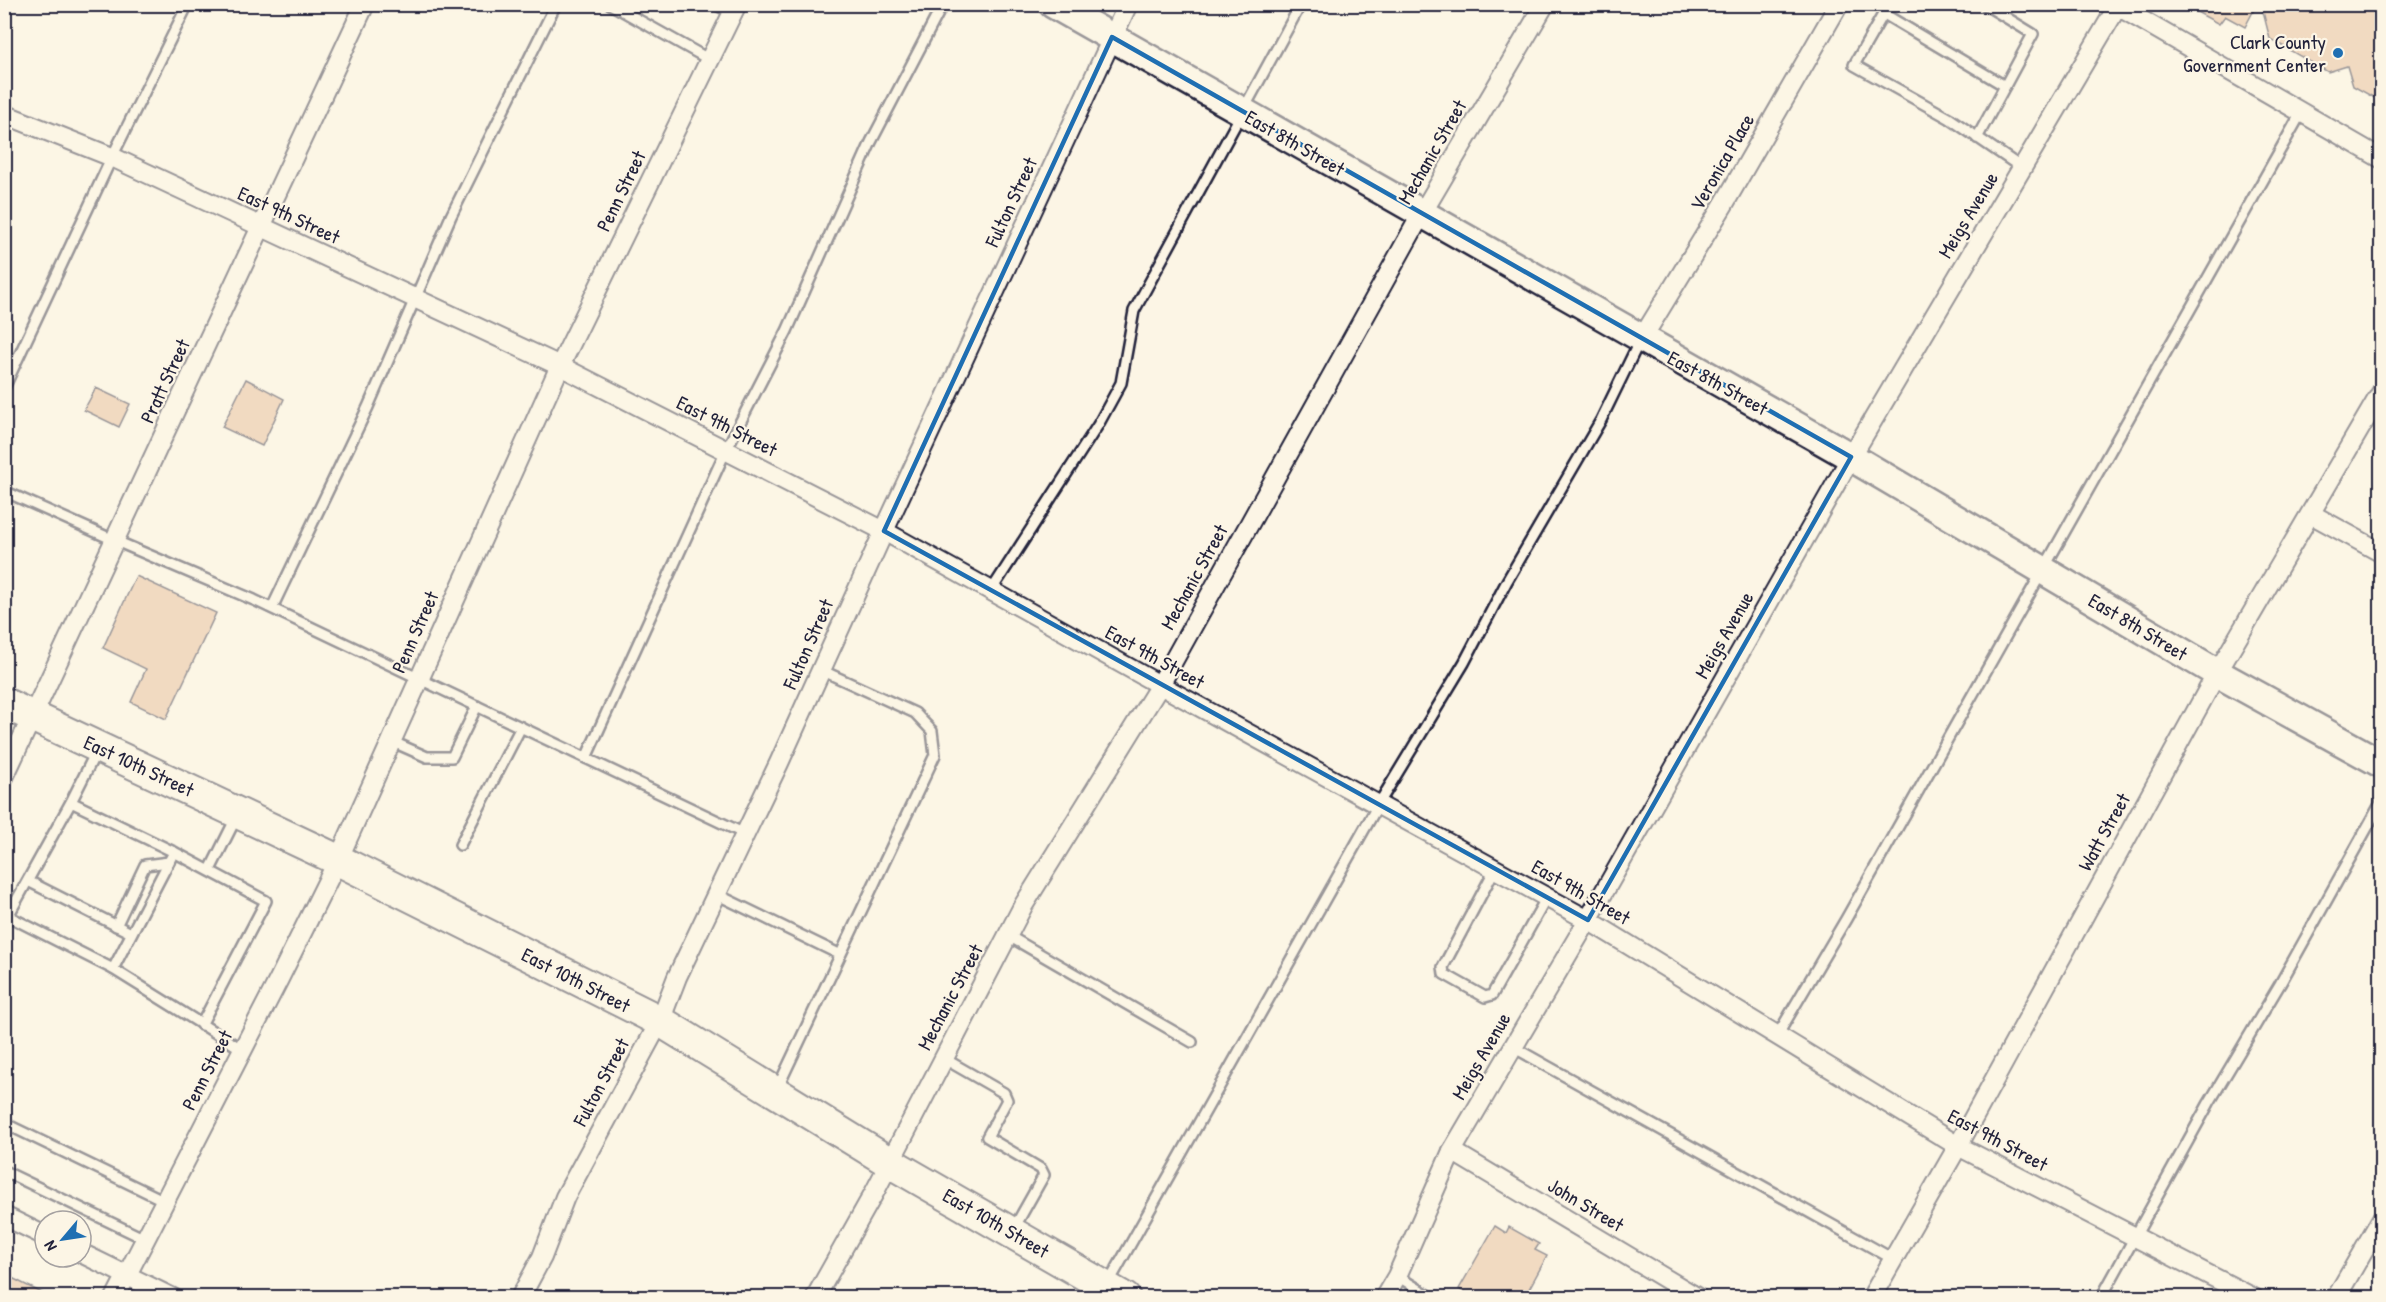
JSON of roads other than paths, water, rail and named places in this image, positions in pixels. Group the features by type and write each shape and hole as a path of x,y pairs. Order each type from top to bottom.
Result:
{"main road":[{"name":"East 8th Street","path":"1053,4 1641,340 1851,457 2217,673 2382,764"},
{"name":"East 10th Street","path":"4,703 338,860 660,1021 775,1094 889,1162 1116,1292"}],"street":[{"name":"Pratt Street","path":"4,777 366,4"},
{"name":"Fulton Street","path":"520,1298 542,1257 565,1197 660,1021 676,977 745,834 1128,4"},
{"name":"Mechanic Street","path":"815,1298 1023,906 1160,685 1421,215 1545,4"},
{"name":"Veronica Place","path":"1641,340 1724,204 1839,4"},
{"path":"2117,5 2382,159"},
{"name":"Meigs Avenue","path":"1384,1298 1397,1276 1452,1151 1588,920 1851,457 2117,5"},
{"name":"Penn Street","path":"115,1298 338,860 560,366 735,9"},
{"name":"East 9th Street","path":"4,114 112,157 560,366 884,531 1588,920 1958,1146 2254,1298"},
{"name":"Watt Street","path":"1871,1298 1958,1146 2217,673 2382,391"},
{"path":"2311,514 2382,553"},
{"name":"John Street","path":"1452,1151 1698,1298"},
{"path":"4,1216 33,1230"},
{"path":"2336,1298 2382,1218"},
{"path":"93,1259 174,1298"}],"lane":[{"path":"4,388 112,157 188,4"},
{"path":"272,608 359,427 451,216 556,4"},
{"path":"610,4 710,60"},
{"path":"714,4 735,9"},
{"path":"586,758 726,450 787,331 871,142 943,4"},
{"path":"991,591 1098,425 1121,383 1134,311 1302,4"},
{"path":"1889,4 1854,65 1922,102 2022,168"},
{"path":"1977,138 2033,34 1984,4"},
{"path":"1884,14 2005,86"},
{"path":"1777,1036 1846,919 2301,113"},
{"path":"1116,1292 1378,805 1464,663 1507,581 1601,420 1641,340"},
{"path":"4,491 272,608 745,834"},
{"path":"775,1094 839,954 935,755 932,731 915,713 821,670"},
{"path":"391,741 427,758 452,757 477,706"},
{"path":"460,845 521,727"},
{"path":"98,747 28,882 6,915 113,969 243,1050"},
{"path":"2101,1298 2209,1103 2280,984 2382,801"},
{"path":"71,802 210,870 266,901 201,1025"},
{"path":"210,870 238,813"},
{"path":"113,969 174,852"},
{"path":"116,926 145,865 169,862"},
{"path":"1495,869 1443,967 1444,974 1485,998 1492,995 1547,897"},
{"path":"28,882 131,933"},
{"path":"716,894 839,954"},
{"path":"1007,935 1192,1042"},
{"path":"1513,1047 1893,1260"},
{"path":"943,1058 1004,1093 1007,1100 987,1137 1041,1169 1044,1174 1012,1232"},
{"path":"4,1123 165,1201"},
{"path":"4,1171 145,1239"},
{"path":"1397,1276 1431,1297"}],"place":[{"name":"Clark County Government Center","path":"2338,53"}]}
